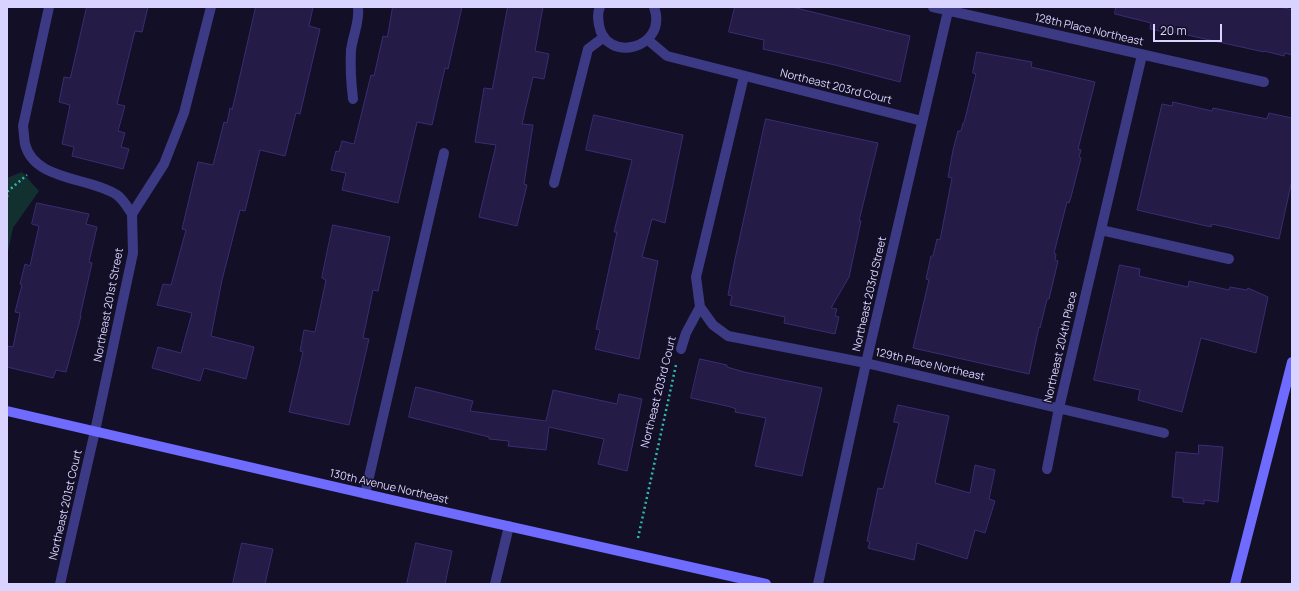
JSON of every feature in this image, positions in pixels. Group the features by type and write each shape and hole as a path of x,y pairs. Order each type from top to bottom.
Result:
{"street":[{"path":"49,7 23,126 25,146 38,166 54,174 98,184 119,196 132,214 164,164 184,113 211,7"},
{"path":"353,99 350,75 352,49 359,14 358,7"},
{"path":"600,7 598,19 599,29 604,37 611,44 630,48 640,46 648,40 654,32 657,23 654,7"},
{"name":"128th Place Northeast","path":"933,7 1264,82"},
{"name":"Northeast 203rd Street","path":"818,584 866,363 948,10"},
{"path":"554,183 588,49 604,37"},
{"name":"Northeast 203rd Court","path":"648,40 667,56 922,121"},
{"name":"Northeast 204th Place","path":"1047,469 1059,408 1142,55"},
{"path":"700,307 696,277 744,76"},
{"path":"365,494 444,153"},
{"name":"Northeast 201st Street","path":"95,431 133,253 132,214"},
{"path":"1101,230 1229,259"},
{"name":"Northeast 203rd Court","path":"681,349 686,333 700,307"},
{"name":"129th Place Northeast","path":"700,307 712,325 728,336 866,363 1164,433"},
{"path":"1235,584 1292,362"},
{"name":"130th Avenue Northeast","path":"7,411 365,494 766,584"},
{"name":"Northeast 201st Court","path":"60,584 95,431"},
{"path":"495,584 509,526"}],"path":[{"path":"7,197 8,190 38,166"},
{"name":"Northeast 203rd Court","path":"635,554 681,349"}],"green space":[{"path":"22,172 39,191 13,228 7,256 7,178"}],"building":[{"path":"87,7 148,7 142,32 135,31 117,104 125,106 118,131 125,133 121,147 129,149 123,169 72,156 74,147 62,144 70,105 59,102 64,77 70,78"},
{"path":"256,7 313,7 309,26 320,29 300,114 296,113 285,156 260,150 245,211 240,210 222,280 211,336 254,347 246,379 204,368 200,381 152,368 158,347 181,353 192,313 157,305 163,284 171,285 186,230 182,229 198,162 213,165 224,122 227,123 230,108 232,109"},
{"path":"393,7 462,7 448,69 445,68 432,125 417,122 398,203 342,190 346,173 331,170 336,151 339,152 342,141 354,144 371,75 374,76 383,36 387,37"},
{"path":"508,7 543,7 535,51 549,54 544,79 533,77 522,124 533,125 524,184 527,185 517,226 479,217 496,145 475,142 484,88 492,89"},
{"path":"735,7 792,7 910,36 900,82 835,65 763,49 764,40 729,32"},
{"path":"1116,7 1280,7 1292,10 1292,55 1285,53 1284,56 1169,31 1169,33 1150,29 1151,23 1115,14"},
{"path":"977,52 1032,62 1031,67 1095,82 1078,149 1081,150 1079,157 1081,158 1071,197 1069,203 1067,202 1054,253 1056,254 1055,260 1058,261 1049,299 1047,299 1040,328 1039,327 1029,374 913,348 929,280 926,279 931,256 933,256 937,239 940,240 952,178 948,177 953,150 958,131 961,131 964,123 976,74 973,73"},
{"path":"1173,102 1212,111 1213,108 1267,119 1269,113 1292,118 1292,180 1279,239 1212,224 1211,227 1137,210 1162,104 1172,106"},
{"path":"594,115 683,135 665,223 652,219 642,257 658,261 639,359 595,349 600,330 596,329 617,232 614,232 632,160 586,150"},
{"path":"766,119 878,143 859,221 861,221 849,277 831,308 837,309 835,316 839,317 835,334 784,323 785,317 730,305 732,296 728,295"},
{"path":"37,203 89,214 86,224 97,227 89,262 92,263 81,316 66,372 56,370 53,378 7,367 7,346 13,347 20,313 15,312 22,285 20,284 25,264 30,266 39,226 32,224"},
{"path":"333,225 390,237 378,291 373,290 363,338 369,339 349,425 289,412 303,352 300,351 304,330 315,332 326,280 322,278"},
{"path":"1120,265 1140,269 1139,276 1188,287 1189,281 1229,290 1230,287 1247,290 1248,288 1268,297 1256,353 1201,338 1182,412 1138,400 1140,390 1094,380"},
{"path":"700,359 727,365 727,367 744,372 822,388 802,476 755,466 766,418 735,412 736,409 731,407 691,398"},
{"path":"416,387 473,401 470,411 546,421 553,390 617,404 619,394 642,399 627,471 598,464 604,439 549,427 546,450 508,446 509,441 489,439 489,437 409,417"},
{"path":"898,405 949,416 935,483 970,493 975,465 995,470 989,499 995,501 985,533 975,530 967,559 917,543 914,560 868,548 870,542 867,541 878,488 883,489 899,423 894,422"},
{"path":"1199,445 1223,447 1218,502 1204,500 1204,504 1183,502 1183,498 1172,497 1176,452 1198,454"},
{"path":"242,543 273,549 265,584 233,584"},
{"path":"416,543 452,551 445,584 407,584"}]}
